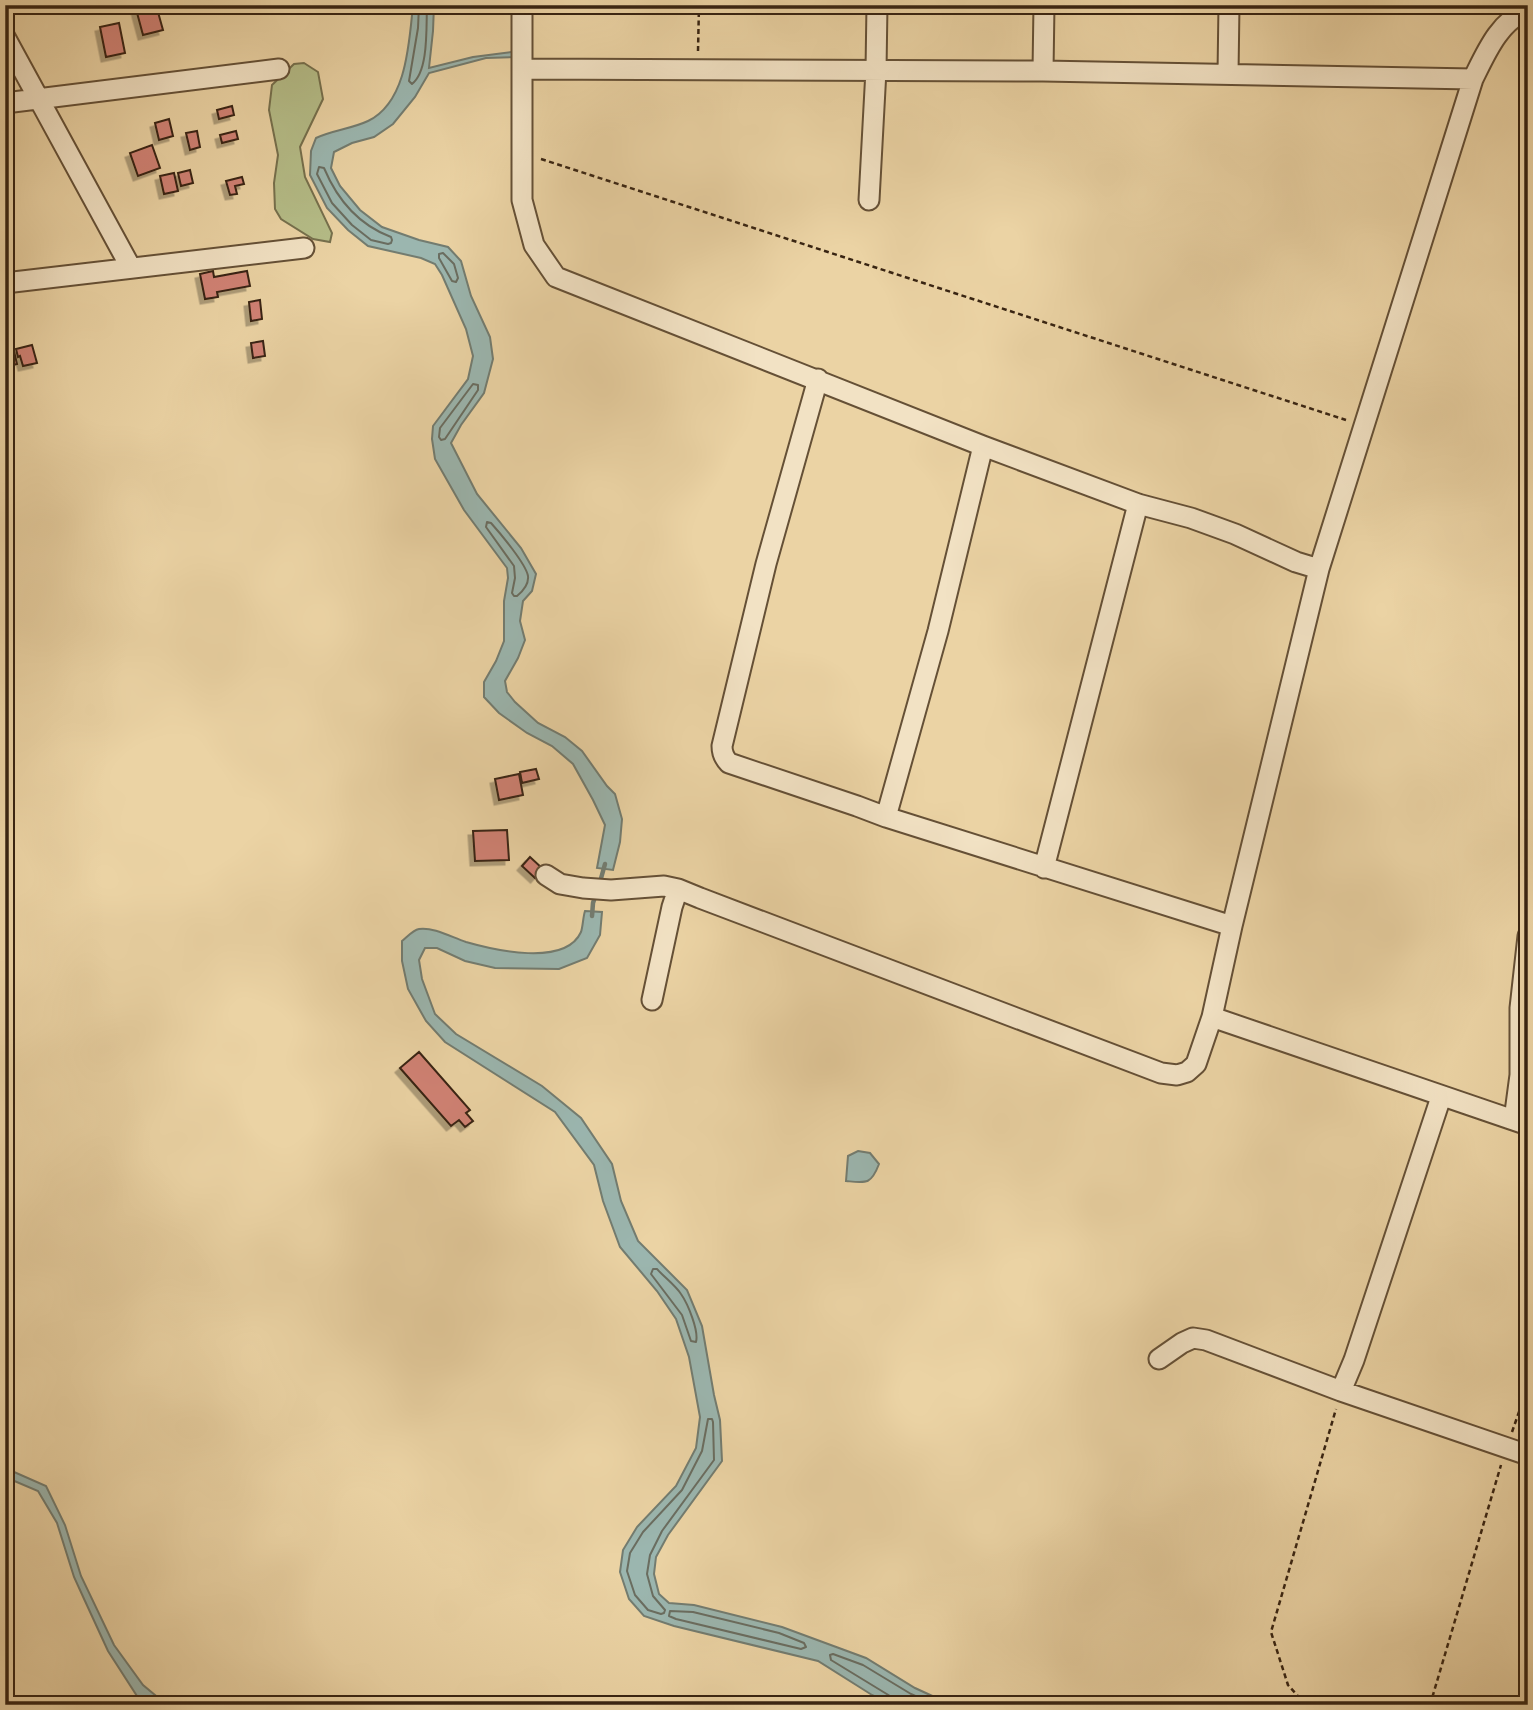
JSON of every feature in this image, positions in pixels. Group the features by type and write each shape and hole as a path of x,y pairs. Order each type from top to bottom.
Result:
{"street":[{"path":"522,5 522,200 534,245 556,276 984,446 1138,504 1191,518 1235,534 1296,562 1319,569"},
{"path":"869,200 877,5"},
{"path":"1043,71 1044,5"},
{"path":"1228,74 1229,5"},
{"path":"546,875 559,884 583,888 611,890 664,886 678,889 1161,1073 1177,1075 1187,1072 1196,1064 1212,1017 1319,569 1473,79 1489,46 1510,19 1528,10"},
{"path":"5,37 131,268"},
{"path":"522,59 698,69 1043,71 1473,79"},
{"path":"5,103 279,69"},
{"path":"5,283 304,248"},
{"path":"818,379 766,564 722,751 729,764 1044,868 1232,926"},
{"path":"886,817 938,631 984,446"},
{"path":"1044,868 1138,504"},
{"path":"652,1000 678,889"},
{"path":"1212,1017 1521,1123 1520,1008 1528,936"},
{"path":"1341,1391 1354,1360 1441,1097"},
{"path":"1159,1359 1193,1338 1206,1340 1341,1391 1528,1455"}],"path":[{"path":"698,69 699,5"},
{"path":"521,152 1365,426"},
{"path":"1430,1705 1506,1448 1528,1386"},
{"path":"1306,1705 1288,1685 1271,1632 1341,1391"}],"green space":[{"path":"304,63 318,72 323,99 300,147 305,177 332,233 330,242 313,239 281,219 275,209 274,183 278,155 269,110 272,85 294,64"}],"water":[{"path":"413,5 434,5 429,68 473,57 519,51 519,57 486,58 429,73 415,97 393,124 374,137 352,143 334,152 331,168 340,186 360,210 382,227 448,247 461,261 471,296 490,337 493,359 484,393 451,443 477,494 521,548 536,574 532,591 523,601 520,621 525,640 505,681 507,692 538,723 565,737 582,751 615,794 622,819 613,870 597,868 605,825 573,764 552,746 527,733 499,713 484,697 484,682 504,641 507,568 464,510 435,459 432,439 433,426 468,379 473,356 466,329 435,264 421,258 368,246 327,208 310,175 311,151 316,138 368,121 381,112 391,100 404,70"},
{"path":"585,911 602,912 600,935 587,958 559,969 495,968 465,961 437,948 425,948 419,960 422,979 435,1014 456,1034 542,1086 581,1118 612,1164 621,1201 638,1241 687,1290 702,1326 720,1420 722,1461 668,1535 656,1557 654,1574 659,1594 669,1603 694,1605 782,1627 866,1658 915,1688 952,1705 892,1705 818,1661 674,1626 644,1616 629,1599 620,1572 623,1550 637,1527 676,1486 696,1448 700,1417 689,1357 676,1319 657,1291 620,1247 603,1201 594,1165 555,1112 445,1042 426,1021 408,989 402,961 402,941 419,929 437,931 466,942 510,952 545,953 560,949 573,943 581,932"},
{"path":"858,1151 870,1153 879,1164 867,1181 846,1181 848,1156"},
{"path":"5,1468 46,1486 65,1525 81,1576 114,1645 143,1685 167,1705 149,1705 137,1696 108,1651 74,1577 57,1523 38,1491 5,1477"}],"building":[{"path":"156,5 163,30 143,35 136,9"},
{"path":"119,23 125,53 106,57 100,27"},
{"path":"232,106 234,115 219,119 217,110"},
{"path":"169,119 173,136 159,140 155,123"},
{"path":"197,131 200,147 190,150 186,133"},
{"path":"236,131 238,139 222,143 220,135"},
{"path":"152,145 160,168 138,176 130,153"},
{"path":"190,170 193,183 181,186 178,173"},
{"path":"174,173 178,191 164,194 160,176"},
{"path":"242,177 244,184 235,186 237,194 230,195 226,181"},
{"path":"213,271 214,277 247,271 250,286 217,292 218,297 205,299 200,274"},
{"path":"260,300 262,319 251,321 249,302"},
{"path":"263,341 265,356 253,358 251,343"},
{"path":"32,345 37,363 23,366 16,349"},
{"path":"13,347 17,364 5,367 5,349"},
{"path":"536,769 539,779 522,783 520,772"},
{"path":"519,774 523,795 499,800 495,779"},
{"path":"507,830 509,860 475,861 473,831"},
{"path":"530,857 543,869 535,878 522,866"},
{"path":"419,1052 470,1110 466,1113 473,1121 465,1127 459,1120 451,1126 400,1068"}],"waterway":[{"path":"600,882 605,864"},
{"path":"592,916 596,894"}]}
